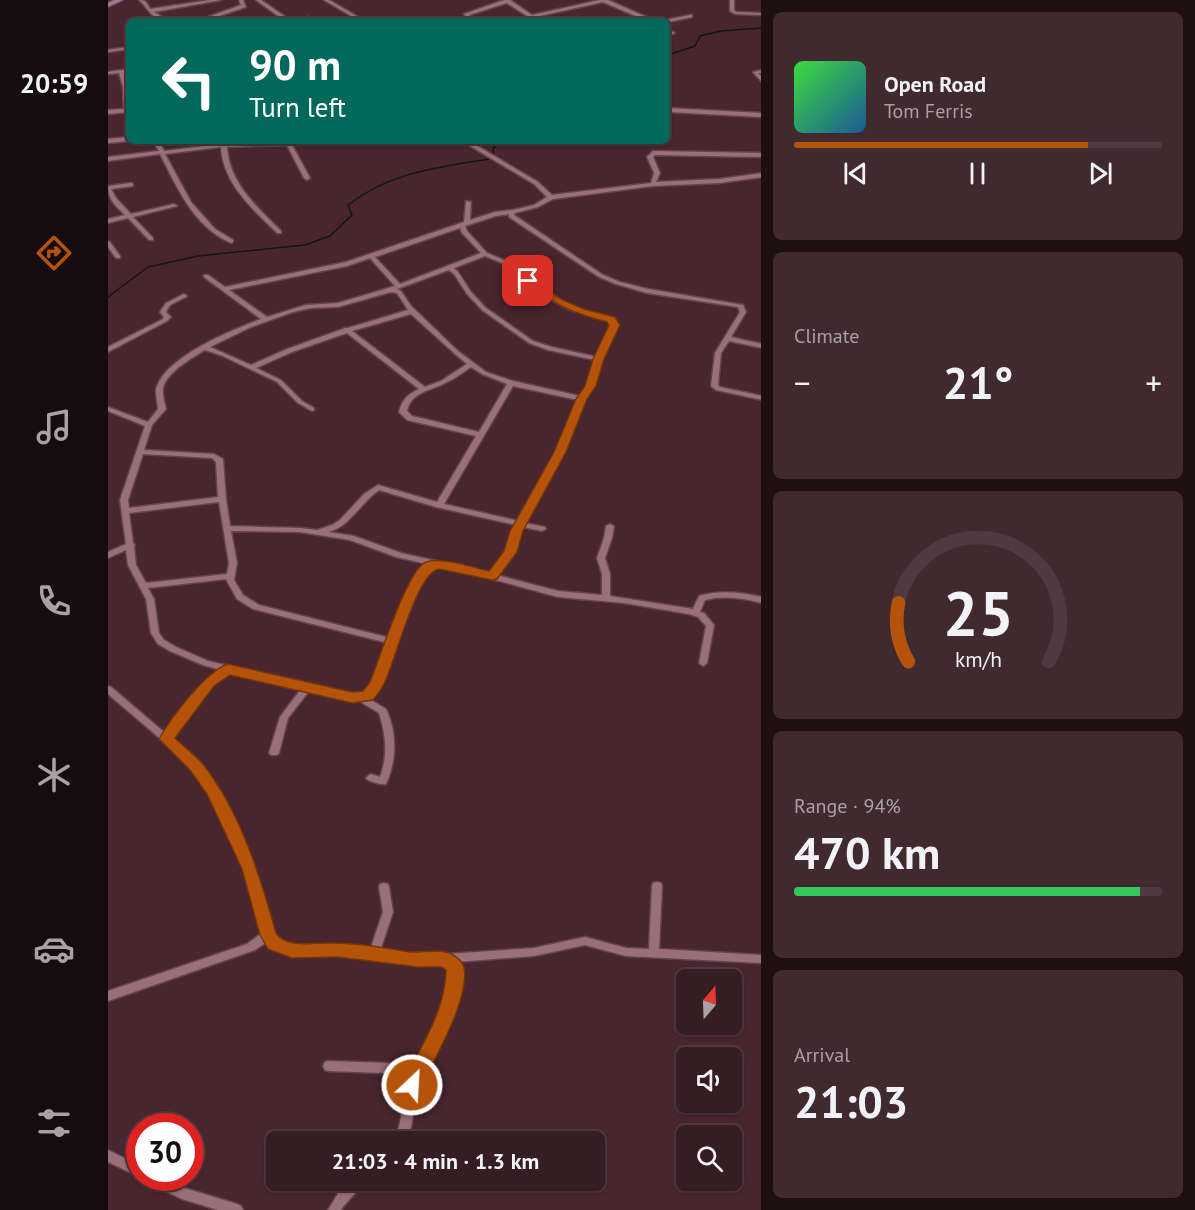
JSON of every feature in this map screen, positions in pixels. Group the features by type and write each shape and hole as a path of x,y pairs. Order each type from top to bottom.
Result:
{"main road":[{"path":"108,5 120,0"}],"street":[{"path":"141,0 149,11 162,18"},
{"path":"149,11 219,0"},
{"path":"216,18 244,6 241,0"},
{"path":"258,0 285,18"},
{"path":"328,1 338,0"},
{"path":"532,16 604,0 645,18"},
{"path":"732,0 732,11 735,13 761,14"},
{"path":"328,1 358,18"},
{"path":"470,18 466,14 507,1 534,18"},
{"path":"195,4 213,18"},
{"path":"670,20 690,16"},
{"path":"108,51 126,46"},
{"path":"108,73 126,70"},
{"path":"121,71 126,82"},
{"path":"761,71 755,72 761,80"},
{"path":"108,112 126,110"},
{"path":"670,110 761,115"},
{"path":"754,116 761,123"},
{"path":"108,141 126,139"},
{"path":"157,144 188,203 213,230 231,241"},
{"path":"108,159 216,144"},
{"path":"223,144 223,157 234,180 279,232"},
{"path":"289,144 307,178"},
{"path":"471,144 536,183 550,197"},
{"path":"653,184 657,173 650,157 652,153 761,155"},
{"path":"223,289 316,271 371,256 495,214 513,213 536,206 550,197 653,184 719,181 761,175"},
{"path":"130,185 108,188 112,199 151,239"},
{"path":"468,202 464,232 485,254 504,262 559,302 614,322 590,386 582,399 560,452 517,531 510,552 492,576"},
{"path":"108,221 174,206"},
{"path":"513,213 512,218 536,235 601,276 618,283 647,291 741,306 743,312 716,359 714,386 718,389 761,398"},
{"path":"108,243 118,257"},
{"path":"371,778 383,781 388,768 389,735 383,711 361,698 306,688 199,661 162,642 156,633 150,599 132,566 124,500 149,425 162,409 160,388 162,384 172,370 204,347 267,320 305,307 342,305 400,287 485,254"},
{"path":"371,256 400,287 408,307 471,364 493,378 582,399"},
{"path":"449,267 484,309 531,342 550,350 599,359"},
{"path":"206,276 267,320"},
{"path":"108,350 165,320 168,317 163,312 168,304 184,296"},
{"path":"250,368 290,349 346,329 413,311"},
{"path":"346,329 423,389"},
{"path":"729,339 761,346"},
{"path":"204,347 279,381 292,396 312,409"},
{"path":"471,364 444,381 423,389 408,399 404,407 405,415 479,434"},
{"path":"439,505 511,383"},
{"path":"108,410 149,425"},
{"path":"141,452 214,456 220,462 222,499 233,563 230,580 240,597 255,607 394,642"},
{"path":"314,533 336,526 355,509 365,495 378,487 439,505 542,529"},
{"path":"125,511 222,499"},
{"path":"606,598 606,574 601,558 610,526"},
{"path":"227,528 314,533 357,540 434,565 492,576 558,594 606,598 695,613 701,615 710,625 703,663"},
{"path":"108,555 131,545"},
{"path":"361,698 373,692 409,598 419,578 434,565"},
{"path":"144,586 231,576"},
{"path":"695,613 702,598 716,595 747,596 761,600"},
{"path":"166,739 174,725 223,668"},
{"path":"274,753 284,717 306,688"},
{"path":"108,690 195,766 213,792 250,869 268,935 274,944 292,951 337,950 418,960 534,952 585,941 626,952 761,959"},
{"path":"156,730 174,725"},
{"path":"373,955 388,912 384,886"},
{"path":"654,952 657,886"},
{"path":"108,996 251,947 268,935"},
{"path":"403,1131 412,1085 418,1069 441,1031 455,984 455,967 445,959"},
{"path":"329,1065 418,1069"},
{"path":"108,1156 126,1165"},
{"path":"178,1191 237,1210"},
{"path":"334,1210 348,1191"}],"waterway":[{"path":"670,54 695,46 700,36 721,31 761,28"},
{"path":"108,297 148,267 198,256 305,245 330,236 352,215 348,205 364,194 418,172 494,158 493,149 497,144"}],"route":[{"path":"412,1085 421,1063 441,1031 455,984 455,967 445,959 418,960 323,949 292,951 274,944 268,935 250,869 213,792 195,766 166,739 174,725 215,676 228,669 352,698 368,696 377,684 409,598 419,578 429,566 439,564 492,576 510,552 517,531 560,452 596,372 599,359 614,325 611,319 570,308 547,296 528,281"}]}
